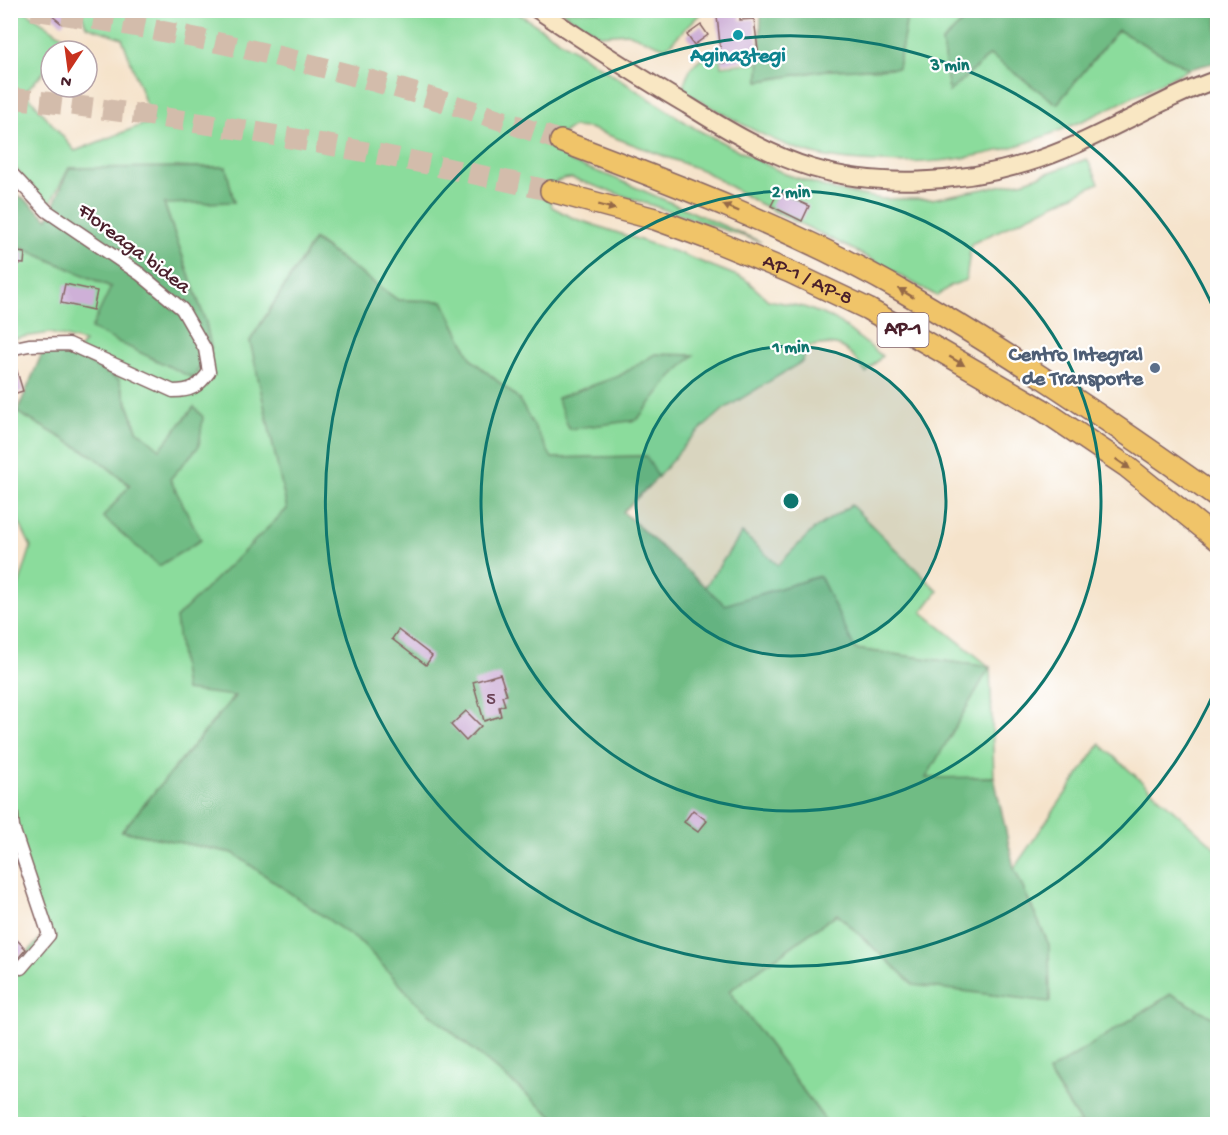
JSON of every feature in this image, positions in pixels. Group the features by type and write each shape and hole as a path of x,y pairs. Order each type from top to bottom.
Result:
{"highway":[{"name":"AP-1 / AP-8","path":"561,141 759,219 901,290 1057,386 1218,498"},
{"name":"AP-1 / AP-8","path":"551,191 655,219 717,242 790,272 867,309 1042,410 1126,466 1218,540"},
{"path":"972,334 1023,351 1067,377 1218,482"}],"main road":[{"path":"538,10 668,94 748,142 813,168 873,178 938,179 993,172 1028,163 1083,142 1218,79"}],"street":[{"name":"Floreaga bidea","path":"10,172 47,211 140,274 182,309 206,349 209,372 200,384 189,391 172,391 69,344 29,345 10,349"},
{"path":"10,794 13,828 49,935 21,968"}],"green space":[{"path":"513,10 696,129 785,174 834,190 882,199 932,199 1025,181 1087,159 1099,183 971,244 966,280 950,286 937,296 852,249 758,203 704,171 589,128 572,127 564,132 560,144 562,154 571,162 612,177 761,242 571,178 559,180 552,186 550,201 552,207 573,218 676,252 745,279 768,300 804,307 835,319 882,356 866,373 853,356 842,347 828,344 806,347 803,361 724,409 689,440 658,477 645,456 551,458 518,398 472,360 443,301 398,300 314,239 250,341 287,509 176,618 235,695 122,831 233,853 363,944 417,1003 562,1124 87,1124 81,1117 75,1124 11,1124 11,972 44,934 11,847 11,601 14,601 31,547 11,505 11,413 17,412 95,457 130,486 170,479 199,446 194,407 160,450 137,430 119,380 76,355 84,342 50,333 11,339 11,243 111,287 211,348 206,323 164,203 234,202 225,167 69,168 50,204 35,193 11,162 11,11 25,11 67,39 39,39 39,77 25,92 75,151 152,121 122,38 86,26 81,11"},
{"path":"908,10 974,11 942,42 949,91 990,55 1057,104 1118,30 1189,69 1041,138 966,158 925,162 861,161 810,153 755,131 683,91 687,76 698,60 718,49 721,66 760,62 759,81 826,70 898,68"},
{"path":"560,11 703,11 666,48 627,33 599,35"},
{"path":"761,11 908,11 898,68 826,70 759,81"},
{"path":"974,11 1217,11 1217,62 1189,69 1118,30 1057,104 990,55 949,92 942,42"},
{"path":"226,167 234,202 164,204 206,323 211,348 193,378 91,329 111,287 11,243 10,193 23,198 48,219 69,168"},
{"path":"314,240 398,300 443,301 472,360 518,398 552,458 646,456 658,477 623,512 725,605 820,576 855,649 990,667 926,778 994,777 1014,868 1049,945 1050,1002 914,985 837,914 729,991 828,1124 562,1124 417,1003 363,944 233,853 122,831 235,696 185,690 176,618 287,509 250,341"},
{"path":"43,351 76,355 119,380 137,430 160,449 194,407 203,417 199,446 170,479 201,540 159,566 103,517 130,485 95,457 17,412"},
{"path":"655,354 694,355 671,377 637,420 569,429 557,398 619,376"},
{"path":"851,505 938,591 922,612 990,667 994,777 925,779 989,667 855,649 820,576 725,605 705,587 742,533 778,565 813,530"},
{"path":"1100,744 1217,849 1217,1020 1171,994 1048,1073 1081,1124 828,1124 729,991 837,914 914,985 1049,945 1014,868"},
{"path":"1171,994 1217,1020 1217,1124 1081,1124 1048,1072"}],"building":[{"path":"45,10 72,10 62,24"},
{"name":"Aginaztegi","path":"740,13 740,20 754,19 758,50 742,52 743,61 722,63 717,16"},
{"path":"701,25 708,35 694,45 687,35"},
{"path":"778,192 809,206 802,221 771,206"},
{"path":"10,251 25,253 24,264 10,263"},
{"path":"65,284 97,291 93,310 61,303"},
{"path":"10,358 13,358 23,391 10,395"},
{"path":"398,630 432,656 426,665 392,639"},
{"path":"500,674 507,695 502,696 505,705 499,707 501,716 484,721 473,682"},
{"path":"466,711 481,726 466,741 451,725"},
{"path":"693,810 707,821 698,832 684,822"},
{"path":"10,933 26,949 10,968"}],"tunnel":[{"path":"32,10 167,32 300,62 431,98 561,141"},
{"path":"10,98 215,125 417,162 551,191"}],"place":[{"name":"Aginaztegi","path":"738,35"},
{"name":"Centro Integral de Transporte","path":"1155,368"}]}
